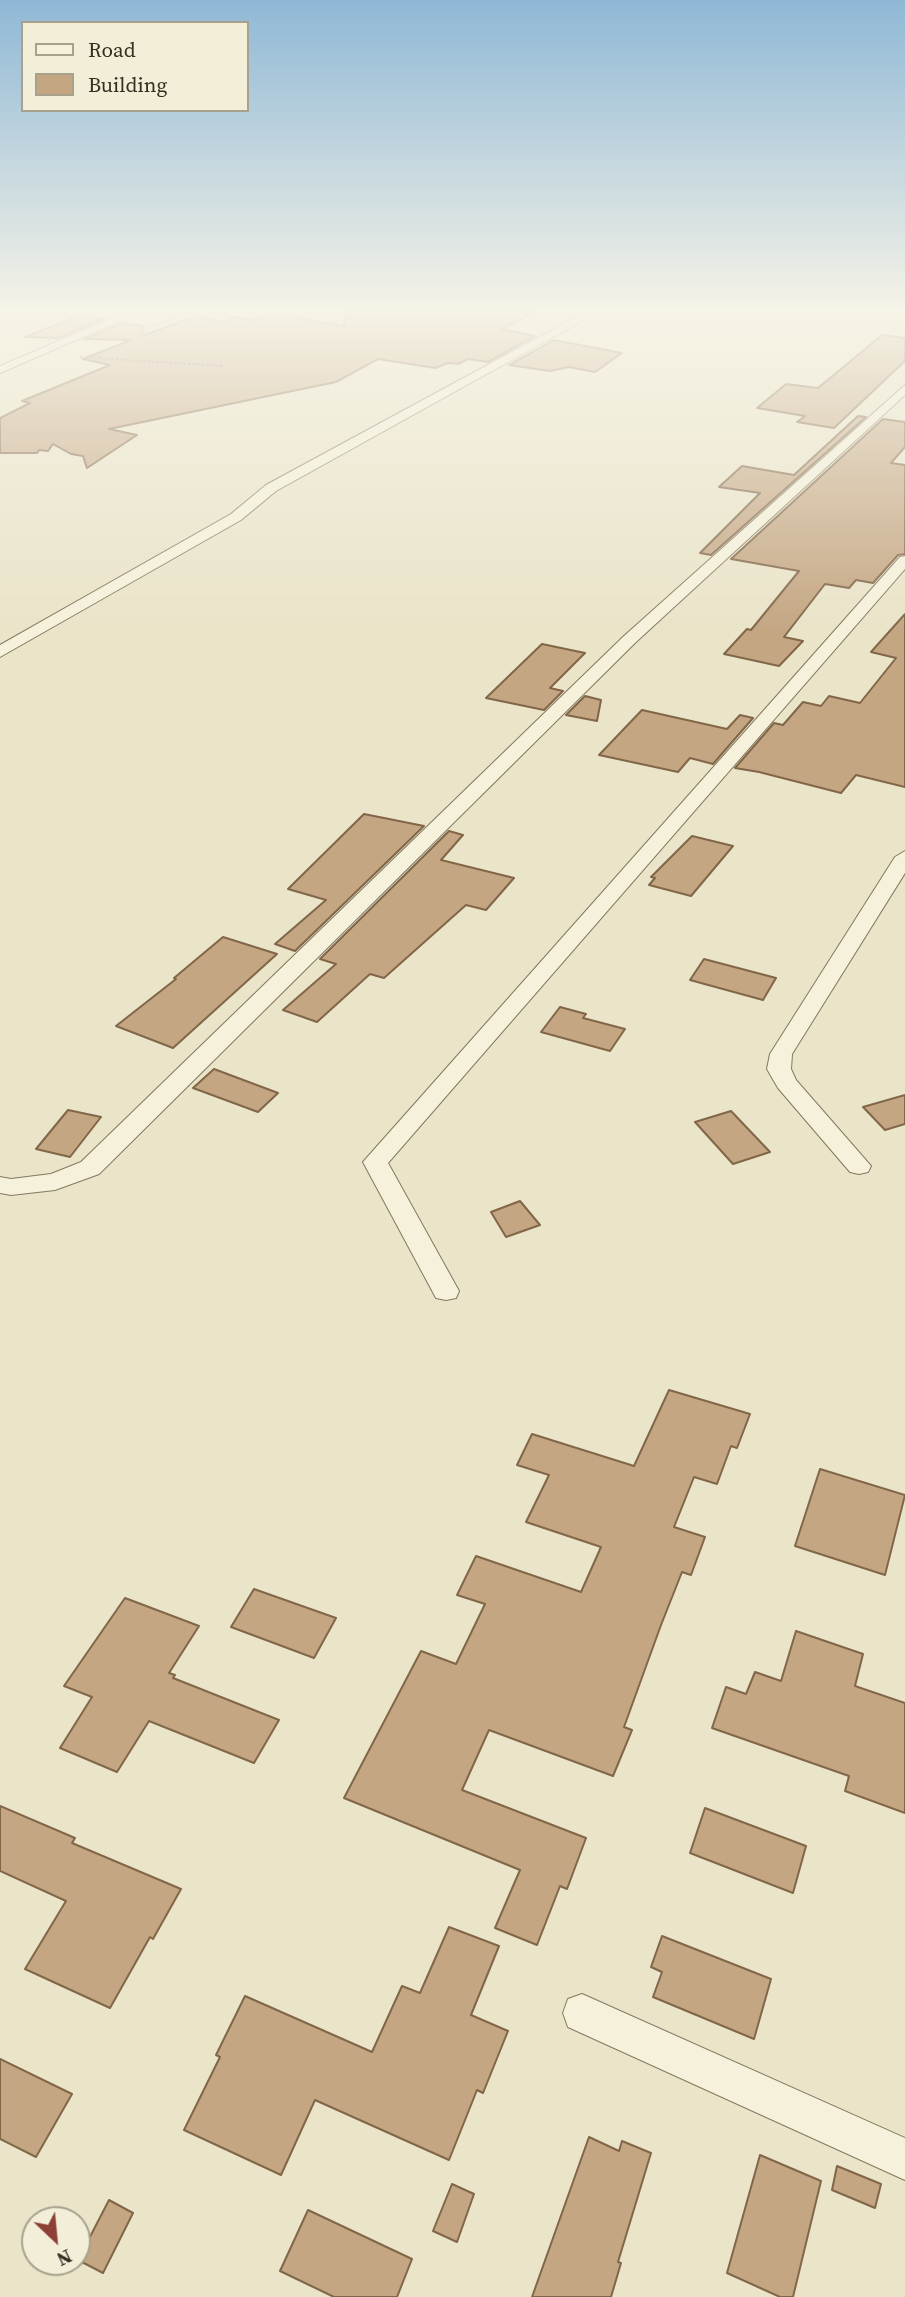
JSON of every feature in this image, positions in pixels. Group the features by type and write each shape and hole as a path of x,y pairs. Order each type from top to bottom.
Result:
{"street":[{"path":"0,652 236,517 271,488 401,417"},
{"path":"0,1185 11,1187 55,1182 90,1168 630,639 874,417"},
{"path":"446,1291 375,1161 905,560"},
{"path":"859,1166 786,1083 779,1069 781,1054 905,857"},
{"path":"582,2013 905,2160"}],"building":[{"path":"166,417 109,429 137,435 87,468 83,456 71,454 53,444 48,451 39,450 37,453 0,453 0,418"},
{"path":"803,417 845,417 834,428 797,422"},
{"path":"857,417 866,417 711,555 700,553 760,493 719,487 742,466 794,475"},
{"path":"883,419 905,422 905,447 891,463 905,465 905,554 898,555 873,583 856,580 849,588 825,584 784,637 803,641 779,666 724,654 747,629 751,630 799,571 731,559"},
{"path":"905,614 905,787 856,775 841,793 735,768 774,723 783,725 803,702 821,706 829,696 860,703 896,658 871,652"},
{"path":"542,644 585,653 550,688 563,691 544,710 486,698"},
{"path":"585,696 601,700 597,721 566,715"},
{"path":"642,710 727,729 740,715 753,718 713,764 690,758 678,772 599,755"},
{"path":"364,814 424,826 295,951 275,944 326,900 288,889"},
{"path":"449,831 463,835 441,860 514,878 486,910 466,905 384,978 370,974 317,1022 283,1010 336,964 320,959"},
{"path":"692,836 733,846 691,896 649,885 655,878 651,877"},
{"path":"223,937 277,954 173,1048 116,1026 176,979 174,978"},
{"path":"704,959 776,978 763,1000 690,980"},
{"path":"560,1007 586,1014 583,1018 625,1029 610,1051 541,1032"},
{"path":"214,1069 278,1093 258,1112 193,1088"},
{"path":"905,1095 905,1124 885,1130 863,1107"},
{"path":"68,1110 101,1117 70,1157 36,1149"},
{"path":"731,1111 770,1152 733,1164 695,1122"},
{"path":"520,1201 540,1225 506,1237 491,1212"},
{"path":"669,1390 750,1414 737,1448 731,1446 717,1484 694,1477 674,1527 705,1537 691,1575 682,1572 661,1625 624,1727 632,1730 613,1776 489,1730 462,1790 586,1838 567,1889 560,1886 537,1945 495,1928 520,1870 344,1798 421,1651 456,1664 485,1604 457,1595 476,1556 581,1592 601,1547 526,1522 549,1475 517,1465 532,1434 634,1466"},
{"path":"820,1469 905,1495 885,1575 795,1546"},
{"path":"254,1589 336,1618 314,1658 231,1627"},
{"path":"125,1598 199,1626 169,1673 175,1675 173,1678 279,1720 254,1763 149,1721 117,1772 60,1748 92,1697 64,1686"},
{"path":"796,1631 863,1654 855,1686 905,1703 905,1813 845,1791 849,1776 712,1728 726,1687 746,1694 755,1672 781,1681"},
{"path":"0,1806 75,1838 72,1843 181,1889 110,2008 25,1969 66,1901 0,1871"},
{"path":"705,1808 806,1846 793,1893 690,1853"},
{"path":"449,1927 499,1946 471,2015 508,2031 483,2093 477,2090 449,2160 315,2100 281,2175 184,2130 220,2057 216,2055 245,1996 372,2052 402,1986 420,1993"},
{"path":"662,1936 771,1979 754,2039 653,1997 662,1972 651,1967"},
{"path":"0,2059 72,2094 36,2157 0,2139"},
{"path":"589,2137 619,2151 622,2141 651,2153 618,2262 621,2263 611,2297 532,2297"},
{"path":"760,2155 821,2181 793,2297 780,2297 727,2273"},
{"path":"837,2166 881,2184 875,2208 832,2190"},
{"path":"452,2184 474,2194 457,2242 433,2231"},
{"path":"109,2200 133,2213 103,2273 91,2267 91,2235"},
{"path":"308,2210 412,2259 397,2297 334,2297 280,2271"}]}
